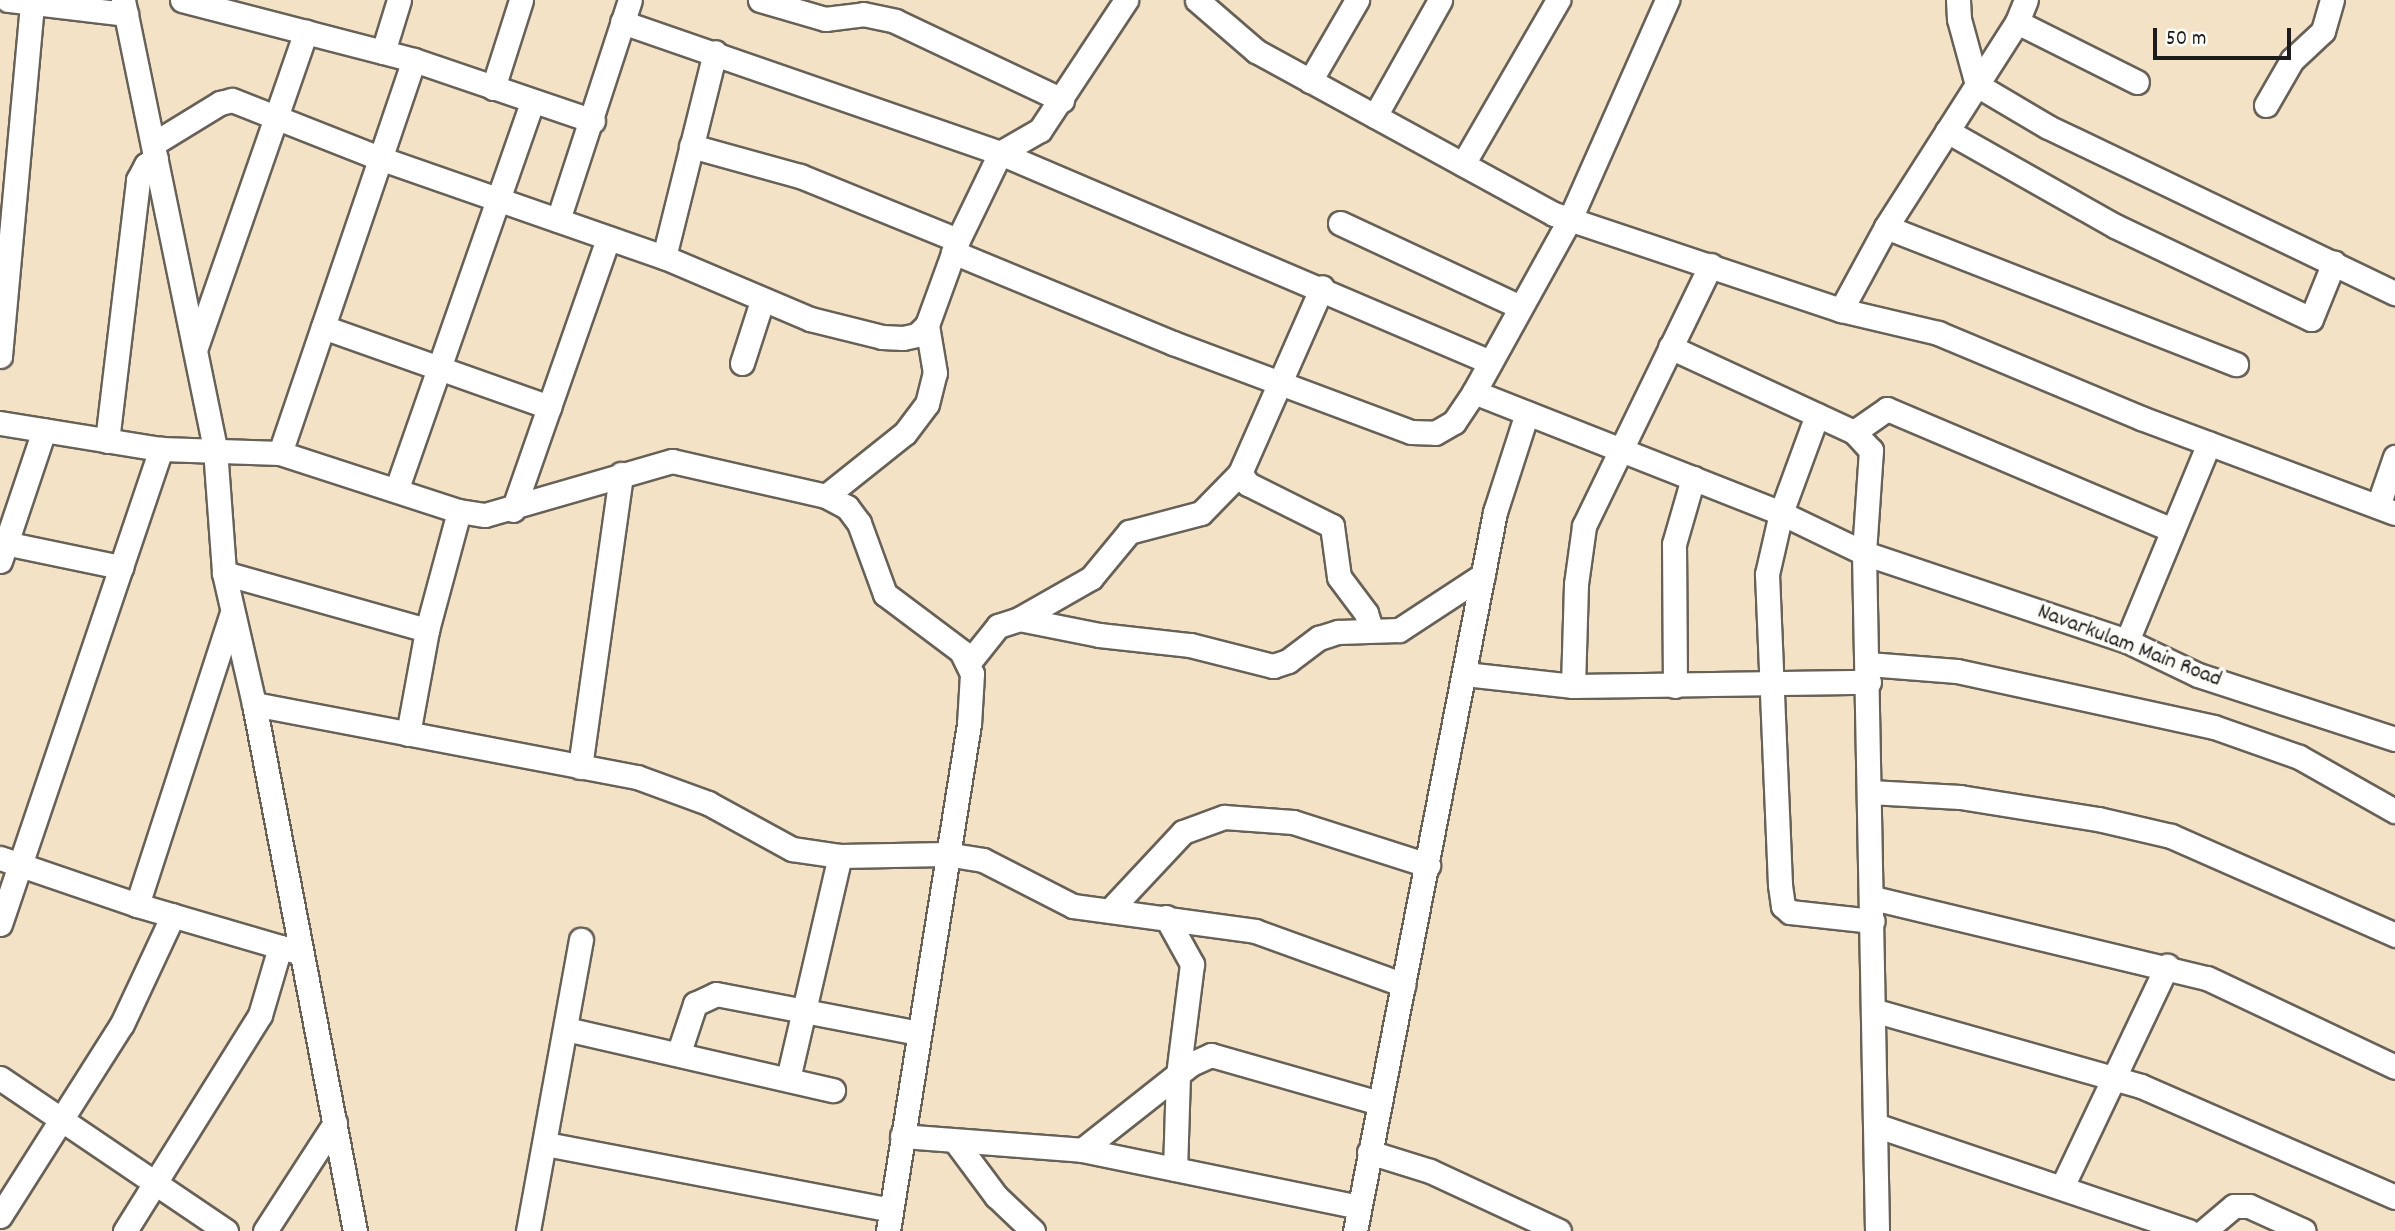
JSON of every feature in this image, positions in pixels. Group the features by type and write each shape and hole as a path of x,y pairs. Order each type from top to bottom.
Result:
{"street":[{"path":"8,0 32,4 125,7 215,449 224,573 254,704 304,954 355,1231"},
{"path":"182,0 414,60 593,121"},
{"path":"383,52 399,0"},
{"path":"492,88 520,0"},
{"path":"558,220 593,121 630,0"},
{"path":"760,0 825,19 863,14 895,21 1062,100"},
{"path":"107,441 138,180 155,151 232,100 382,159 664,257 762,301 882,337 917,335 927,325 956,246 1000,153 1040,130 1126,0"},
{"path":"1310,81 1357,0"},
{"path":"1375,116 1440,0"},
{"path":"1463,164 1558,0"},
{"path":"691,146 800,176 956,246 1282,384 1411,432 1435,433 1454,422 1474,392 1570,219 1667,0"},
{"path":"1958,0 1977,85 2049,127 2395,293"},
{"path":"1841,310 1886,227 2017,22 2026,0"},
{"path":"2266,105 2292,60 2323,31 2332,0"},
{"path":"0,356 10,115 32,4"},
{"path":"1208,5 1256,51 1570,219 1841,310 1938,333 2209,443 2387,509 2395,457"},
{"path":"622,22 715,52 1000,153 1322,287 1490,362"},
{"path":"2017,22 2137,82"},
{"path":"196,347 306,32"},
{"path":"664,257 715,52"},
{"path":"280,453 414,60"},
{"path":"397,488 494,198 532,102"},
{"path":"1947,131 2115,226 2311,318 2334,262"},
{"path":"1340,223 1520,307"},
{"path":"1886,227 2236,364"},
{"path":"513,510 608,238"},
{"path":"1573,687 1579,547 1617,450 1711,265"},
{"path":"546,1144 890,1221 946,854 969,724 970,661 998,626 1019,619 1091,578 1129,532 1201,513 1240,473 1282,384 1322,287"},
{"path":"742,363 762,301"},
{"path":"826,496 887,450 927,404 935,373 927,325"},
{"path":"323,327 549,407"},
{"path":"1670,347 1854,432 1871,450 1864,553 1876,1011 1877,1231"},
{"name":"Navarkulam Main Road","path":"1474,392 1781,513 1864,553 2127,641 2198,675 2395,739"},
{"path":"1854,432 1887,409 2170,529"},
{"path":"1355,1231 1502,482 1527,413"},
{"path":"1817,415 1781,513 1767,574 1768,682 1783,906 1804,916 1873,910 2167,966 2238,991 2395,1067"},
{"path":"0,423 161,449 280,453 397,488 459,511 485,515 513,510 621,474 672,461 826,496 847,506 859,523 885,594 970,661"},
{"path":"44,430 2,548 121,567"},
{"path":"2127,641 2170,529 2209,443"},
{"path":"0,924 161,449"},
{"path":"1240,473 1248,484 1332,526 1339,577 1366,613 1371,628"},
{"path":"580,767 621,474"},
{"path":"1675,686 1674,544 1693,478"},
{"path":"408,734 427,630 459,511"},
{"path":"224,573 427,630"},
{"path":"1019,619 1099,635 1190,645 1273,666 1288,661 1319,638 1371,628 1399,630 1483,575"},
{"path":"137,905 232,613"},
{"path":"1465,674 1573,687 1768,682 1869,673 1971,673 2236,734 2300,757 2395,811"},
{"path":"254,704 637,777 708,803 792,849 840,856 946,854 999,866 1048,897 1073,906 1166,917 1279,937 1404,985"},
{"path":"1870,792 1960,797 2098,819 2171,836 2395,935"},
{"path":"1110,910 1183,832 1224,817 1293,822 1428,865"},
{"path":"788,1079 840,856"},
{"path":"0,858 137,905 304,954"},
{"path":"0,1216 63,1121 122,1024 173,915"},
{"path":"1166,917 1192,964 1178,1075 1175,1169"},
{"path":"528,1231 546,1144 581,940"},
{"path":"125,1231 260,1015 280,947"},
{"path":"2062,1187 2167,966"},
{"path":"679,1052 690,1016 706,996 740,996 919,1033"},
{"path":"1876,1011 2113,1077 2180,1101 2395,1197"},
{"path":"566,1028 679,1052 833,1090"},
{"path":"1082,1150 1202,1057 1227,1056 1379,1103"},
{"path":"0,1078 155,1186 226,1231"},
{"path":"265,1231 335,1123"},
{"path":"1878,1126 2189,1231"},
{"path":"902,1136 1082,1150 1359,1208"},
{"path":"955,1141 996,1196 1033,1231"},
{"path":"1370,1152 1430,1171 1536,1225 1559,1231"},
{"path":"2204,1231 2234,1206 2249,1206 2304,1231"}]}
